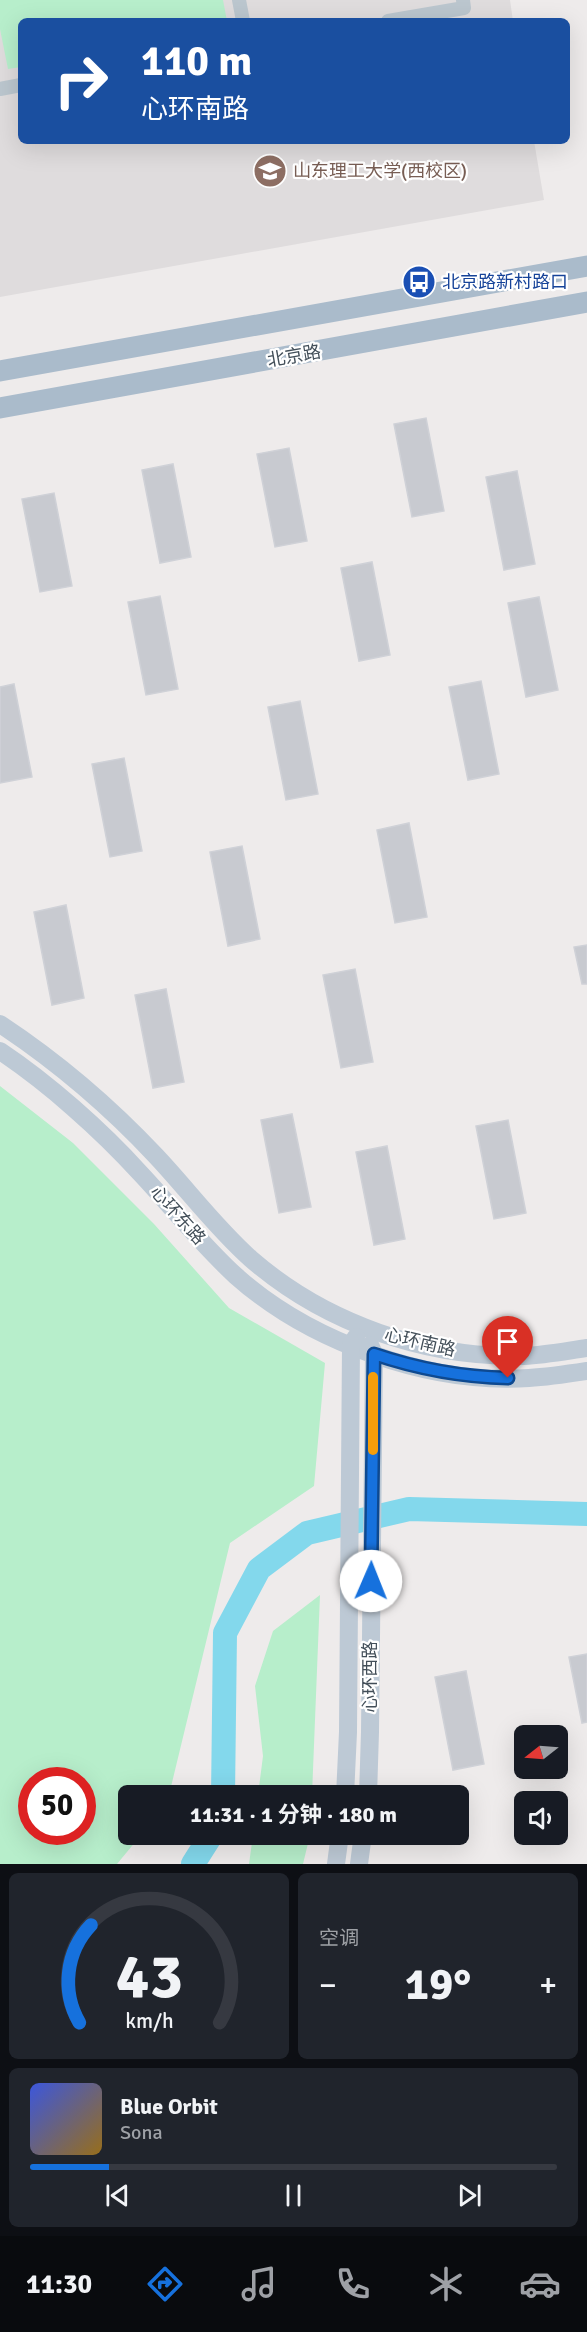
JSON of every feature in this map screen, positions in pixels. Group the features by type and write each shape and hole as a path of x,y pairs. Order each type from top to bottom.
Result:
{"main road":[{"name":"北京路","path":"0,371 587,266"},
{"name":"北京路","path":"0,408 587,302"},
{"name":"心环东路","path":"0,1024 32,1045 120,1121 155,1155 224,1233 251,1259 279,1282 361,1328"},
{"name":"心环东路","path":"0,1051 59,1097 105,1138 139,1171 178,1216 236,1276 267,1300 298,1319 374,1354"},
{"path":"351,1345 361,1328"},
{"path":"361,1328 374,1354"},
{"name":"心环南路","path":"361,1328 453,1352 526,1356 587,1347"},
{"name":"心环西路","path":"346,1785 348,1732 351,1345"},
{"name":"心环南路","path":"374,1354 450,1374 490,1378 527,1378 587,1371"},
{"name":"心环西路","path":"368,1785 374,1354"},
{"path":"336,1864 339,1845"},
{"path":"359,1864 362,1845"}],"street":[{"path":"239,0 242,18"},
{"path":"423,18 447,16 463,4"},
{"path":"0,89 18,86"}],"shaded area":[{"name":"山东理工大学(西校区)","path":"0,0 510,0 513,18 18,18 18,144 535,144 544,200 0,297"}],"green space":[{"path":"0,0 223,0 226,18 18,18 18,67 8,69 0,29"},
{"path":"0,1086 73,1143 154,1224 229,1308 325,1363 314,1486 230,1543 171,1785 118,1785 118,1845 133,1845 117,1864 0,1864"},
{"path":"320,1595 312,1785 259,1785 263,1756 255,1686 273,1631"},
{"path":"252,1845 308,1845 303,1864 249,1864"}],"building":[{"path":"426,418 444,511 412,517 394,424"},
{"path":"289,448 307,541 275,547 257,454"},
{"path":"173,464 191,557 160,563 142,470"},
{"path":"517,471 535,564 504,570 486,477"},
{"path":"54,493 72,586 40,592 22,499"},
{"path":"372,562 390,655 359,661 341,568"},
{"path":"160,596 178,689 146,695 128,602"},
{"path":"539,597 558,690 526,697 508,603"},
{"path":"481,681 499,774 468,780 449,687"},
{"path":"14,684 32,777 0,783 0,687"},
{"path":"300,701 318,794 286,800 268,707"},
{"path":"124,758 142,851 110,857 92,764"},
{"path":"409,823 427,917 395,923 377,830"},
{"path":"242,846 260,939 228,946 210,852"},
{"path":"66,905 84,998 52,1005 34,912"},
{"path":"587,945 587,984 582,984 574,947"},
{"path":"355,969 373,1062 341,1068 323,975"},
{"path":"166,989 184,1082 153,1088 135,995"},
{"path":"292,1114 311,1207 279,1213 261,1120"},
{"path":"508,1120 526,1213 494,1219 476,1126"},
{"path":"387,1146 405,1239 374,1245 356,1152"},
{"path":"587,1654 587,1722 582,1723 569,1657"},
{"path":"466,1671 484,1764 453,1770 435,1677"}],"waterway":[{"path":"223,1785 225,1633 259,1569 307,1533 409,1509 587,1514"},
{"path":"193,1864 205,1845"}],"slow traffic":[{"path":"373,1377 373,1450"}],"place":[{"name":"山东理工大学(西校区)","path":"270,171"},
{"name":"北京路新村路口","path":"419,282"}],"route":[{"path":"371,1581 374,1354 408,1365 450,1374 508,1378"}]}
